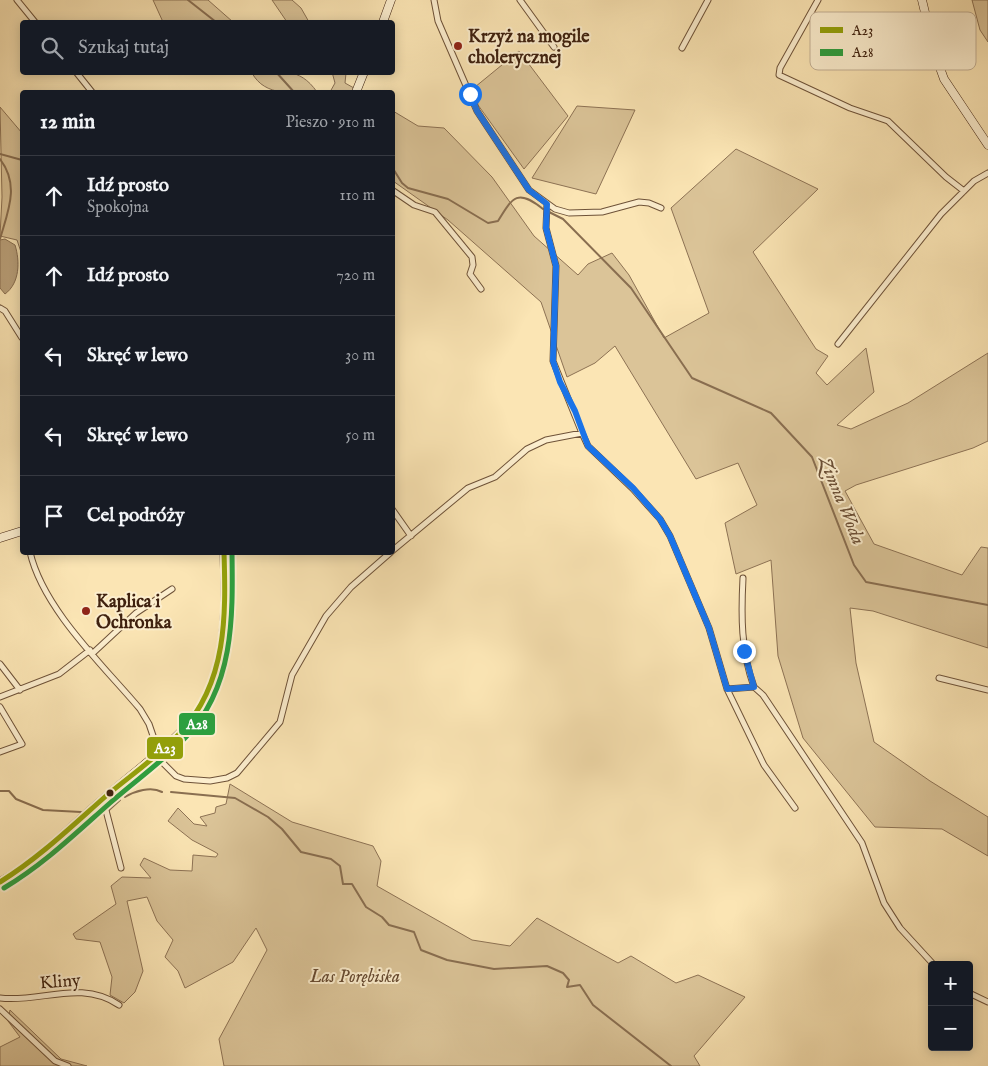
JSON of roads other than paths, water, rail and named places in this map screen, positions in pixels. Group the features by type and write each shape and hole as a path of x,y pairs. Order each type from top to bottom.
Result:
{"main road":[{"path":"384,20 391,0"},
{"path":"940,70 944,79 988,145"},
{"path":"357,90 363,75"},
{"path":"0,538 20,532"},
{"path":"0,882 37,857 158,753 181,732 194,716 207,693 220,660 224,632 224,555"}],"street":[{"path":"17,0 33,20"},
{"path":"434,0 438,21 477,111 529,190 547,204 561,211 578,214 602,212 639,202 649,203 661,208"},
{"path":"520,0 554,47"},
{"path":"682,48 708,0"},
{"path":"811,12 818,0"},
{"path":"810,14 780,68 779,75 850,108 888,121 946,177 964,190"},
{"path":"78,75 90,90"},
{"path":"838,344 919,240 964,190 974,181 988,174"},
{"path":"395,192 414,205 435,212 472,257 473,265 470,274 481,289"},
{"path":"547,204 546,228 556,266 553,361 582,433 594,453 610,465 633,488 660,519 670,536 709,628 727,689 764,765 795,808"},
{"path":"0,308 5,311 20,335"},
{"path":"395,549 468,488 503,471 527,450 546,440 582,433"},
{"path":"395,513 411,536"},
{"path":"31,555 34,568 44,590 91,652 140,709 149,724 158,753 170,771 184,780 210,782 227,778 237,773 280,722 292,675 326,616 354,585 389,555"},
{"path":"743,578 744,651 754,687"},
{"path":"0,697 59,674 91,652 136,613 172,589"},
{"path":"0,664 20,690"},
{"path":"940,678 988,690"},
{"path":"727,689 754,687 759,690 862,843 884,902 900,928 930,961"},
{"path":"0,708 22,744 0,752"},
{"path":"103,799 121,868"},
{"name":"Kliny","path":"0,998 78,992 97,993 119,1005"},
{"path":"973,996 988,1002"},
{"path":"0,1009 55,1061 68,1066"}],"waterway":[{"name":"Zimna Woda","path":"188,0 213,20"},
{"name":"Zimna Woda","path":"279,75 292,90"},
{"path":"0,154 20,159"},
{"path":"0,159 10,179 11,188 9,208 0,239"},
{"name":"Zimna Woda","path":"395,172 402,183 408,188 448,199 488,223 498,221 512,201 517,198 528,199 543,209"},
{"name":"Zimna Woda","path":"549,212 563,219 631,288 692,378 771,413 812,457 854,565 866,582 988,605"},
{"path":"125,797 143,790 153,789 162,792"},
{"path":"0,791 9,791 16,799 43,810 81,812"},
{"path":"171,792 235,798 268,817 282,829 301,852 331,859 340,866 343,884 352,884 366,907 382,917 389,925 414,932 421,950 447,960 494,969 547,966 563,973 569,980 567,987 580,985 593,1005 671,1066"},
{"path":"109,810 120,800"}],"place":[{"name":"Krzyż na mogile cholerycznej","path":"458,46"},
{"name":"Kaplica i Ochronka","path":"86,611"}],"park label":[{"name":"Las Porębiska","path":"355,976"}]}
